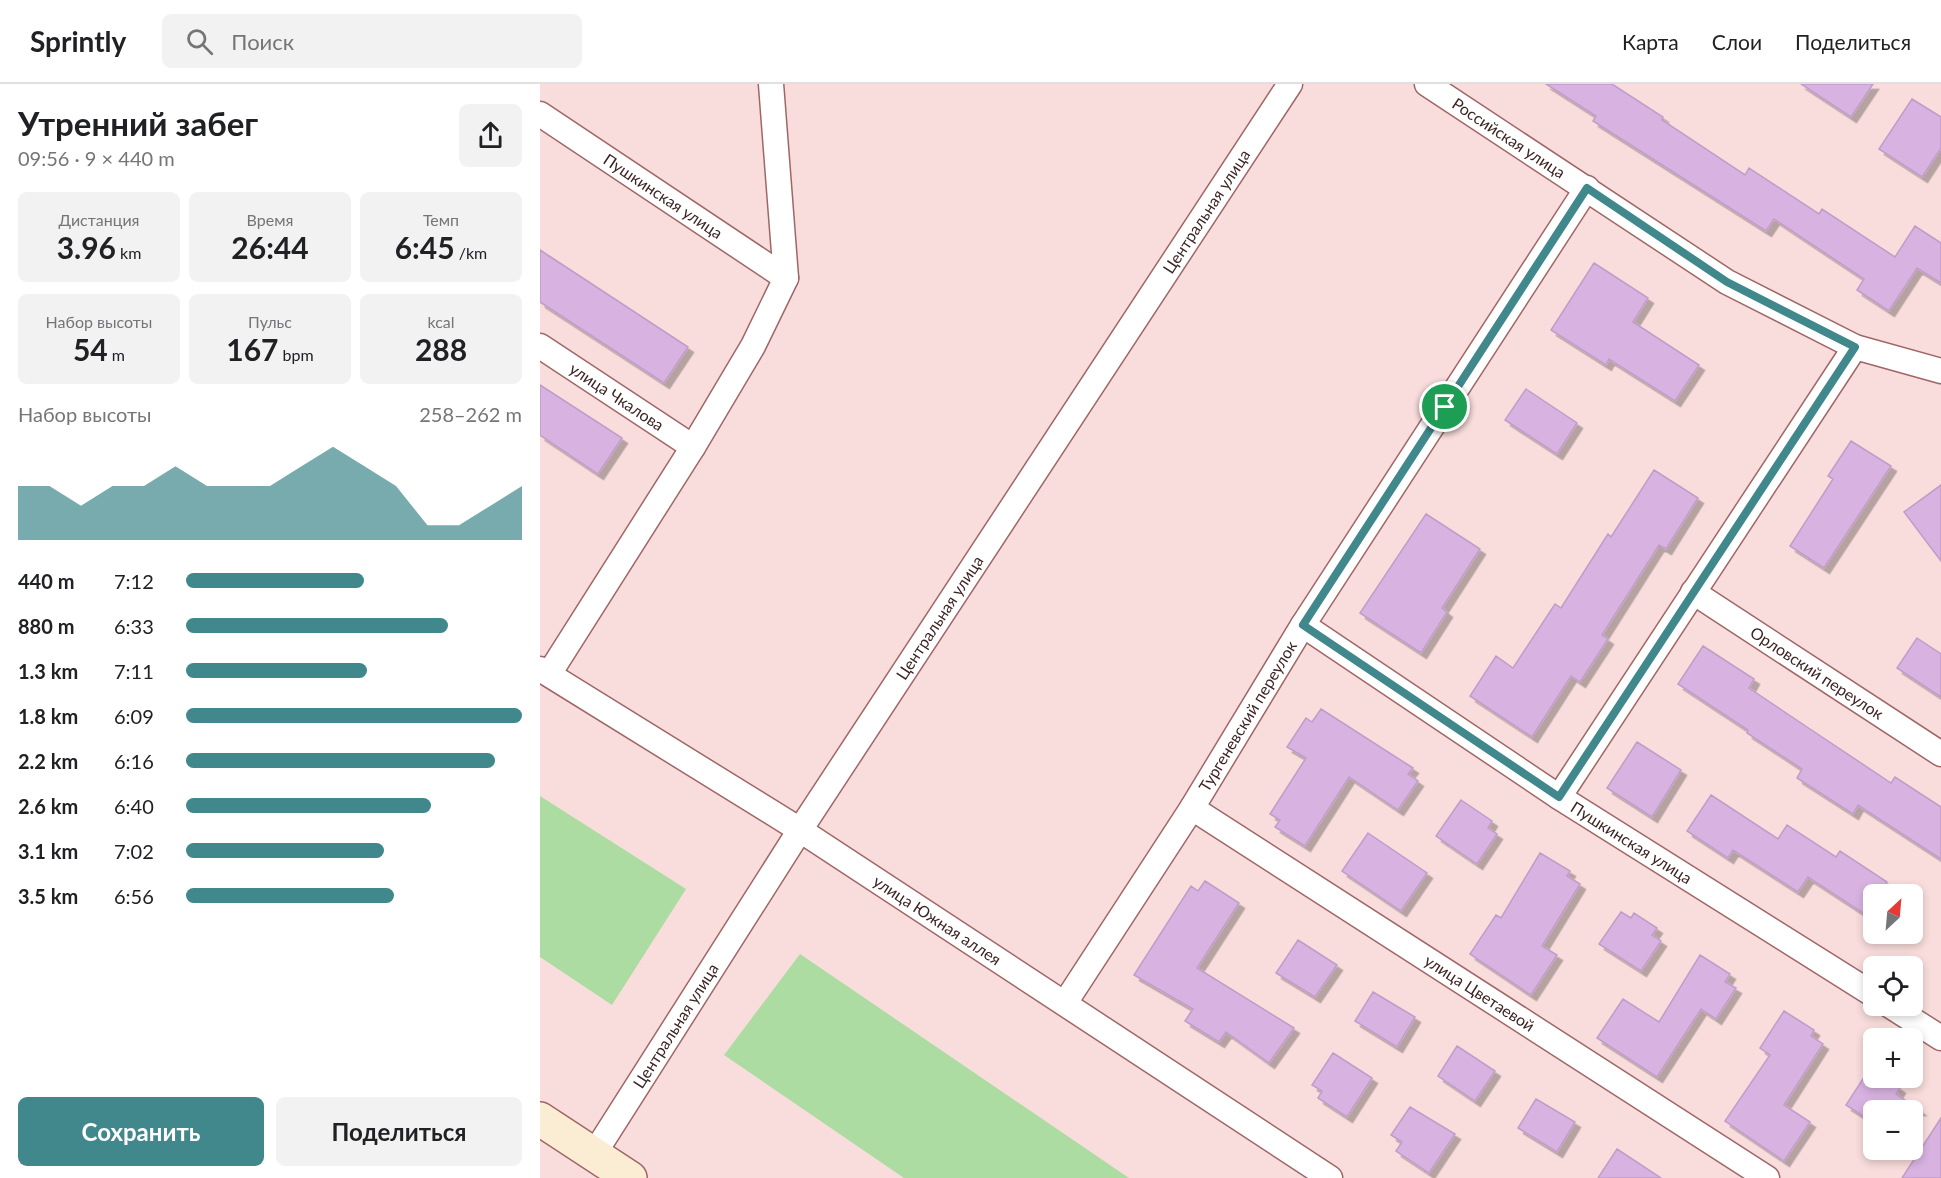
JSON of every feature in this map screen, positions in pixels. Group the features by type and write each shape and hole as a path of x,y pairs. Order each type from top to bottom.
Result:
{"main road":[{"path":"540,1119 630,1178"}],"street":[{"path":"544,671 693,447 753,346 786,278 771,84"},
{"name":"Центральная улица","path":"594,1154 800,830 1290,84"},
{"name":"Российская улица","path":"1427,84 1727,282 1855,347 1941,370"},
{"name":"Пушкинская улица","path":"540,114 786,278"},
{"name":"Тургеневский переулок","path":"1065,1003 1192,808 1303,625 1587,188"},
{"name":"улица Чкалова","path":"540,346 693,447"},
{"path":"1559,797 1855,347"},
{"name":"Орловский переулок","path":"1693,592 1941,754"},
{"name":"Пушкинская улица","path":"1303,625 1559,797 1863,988"},
{"name":"улица Южная аллея","path":"544,671 800,830 1330,1178"},
{"name":"улица Цветаевой","path":"1192,808 1767,1178"},
{"path":"1906,1016 1941,1038"}],"green space":[{"path":"540,796 686,889 612,1005 540,957"},
{"path":"800,954 1129,1178 904,1178 724,1055"}],"building":[{"path":"1546,84 1612,84 1745,175 1749,168 1819,214 1822,209 1895,257 1915,226 1941,243 1941,283 1917,268 1889,311 1857,290 1864,279 1774,219 1766,231 1593,121 1596,116"},
{"path":"1801,84 1873,84 1851,117"},
{"path":"1912,99 1941,117 1941,148 1922,177 1879,149"},
{"path":"540,250 688,347 664,383 540,302"},
{"path":"1594,263 1648,298 1633,322 1699,365 1675,401 1609,359 1606,365 1551,330"},
{"path":"540,385 622,438 598,474 540,435"},
{"path":"1526,389 1577,423 1557,454 1505,420"},
{"path":"1851,441 1891,466 1824,568 1790,546 1833,479 1828,476"},
{"path":"1654,470 1698,498 1666,549 1659,545 1602,635 1608,639 1580,682 1571,676 1532,737 1470,696 1496,656 1513,668 1555,604 1561,608 1608,534 1611,537"},
{"path":"1941,485 1941,561 1904,512"},
{"path":"1426,514 1480,549 1442,608 1447,612 1421,653 1360,613"},
{"path":"1917,638 1941,654 1941,697 1897,668"},
{"path":"1703,646 1754,679 1749,688 1891,783 1895,777 1941,807 1941,859 1858,805 1853,814 1797,778 1802,769 1678,684"},
{"path":"1321,709 1413,768 1408,774 1418,781 1398,810 1349,777 1305,846 1275,827 1280,820 1270,814 1306,758 1287,747 1306,718 1312,722"},
{"path":"1637,742 1681,770 1652,817 1607,788"},
{"path":"1711,795 1778,839 1787,825 1836,857 1840,851 1887,882 1886,884 1863,884 1863,913 1808,877 1798,892 1733,850 1728,858 1687,831"},
{"path":"1461,800 1492,821 1488,828 1497,834 1477,864 1436,836"},
{"path":"1368,833 1427,873 1401,911 1342,871"},
{"path":"1540,853 1570,871 1567,876 1580,884 1542,946 1557,955 1531,995 1470,954 1496,915 1501,918"},
{"path":"1205,881 1239,903 1197,968 1294,1028 1269,1063 1226,1032 1219,1042 1185,1021 1193,1009 1134,975 1191,886 1198,891"},
{"path":"1621,912 1631,918 1634,913 1657,928 1652,935 1661,941 1641,971 1599,944"},
{"path":"1298,940 1337,965 1315,997 1276,973"},
{"path":"1700,955 1730,974 1725,982 1736,988 1716,1019 1701,1009 1657,1077 1597,1038 1623,999 1659,1022"},
{"path":"1373,992 1415,1017 1397,1047 1355,1021"},
{"path":"1784,1011 1814,1030 1811,1036 1823,1044 1784,1105 1810,1122 1784,1161 1725,1121 1770,1055 1760,1048"},
{"path":"1457,1046 1495,1071 1475,1101 1438,1076"},
{"path":"1333,1053 1372,1078 1347,1117 1318,1098 1322,1091 1312,1085"},
{"path":"1863,1079 1863,1088 1900,1088 1896,1094 1905,1100 1863,1100 1863,1116 1846,1105"},
{"path":"1536,1099 1575,1122 1557,1152 1518,1128"},
{"path":"1410,1107 1455,1134 1429,1173 1396,1151 1402,1142 1391,1135"},
{"path":"1941,1118 1941,1178 1902,1178 1914,1160 1923,1160 1923,1146"},
{"path":"1617,1149 1661,1178 1598,1178"}],"route":[{"path":"1587,188 1727,282 1855,347 1559,797 1303,625 1445,407 1587,188"}]}
